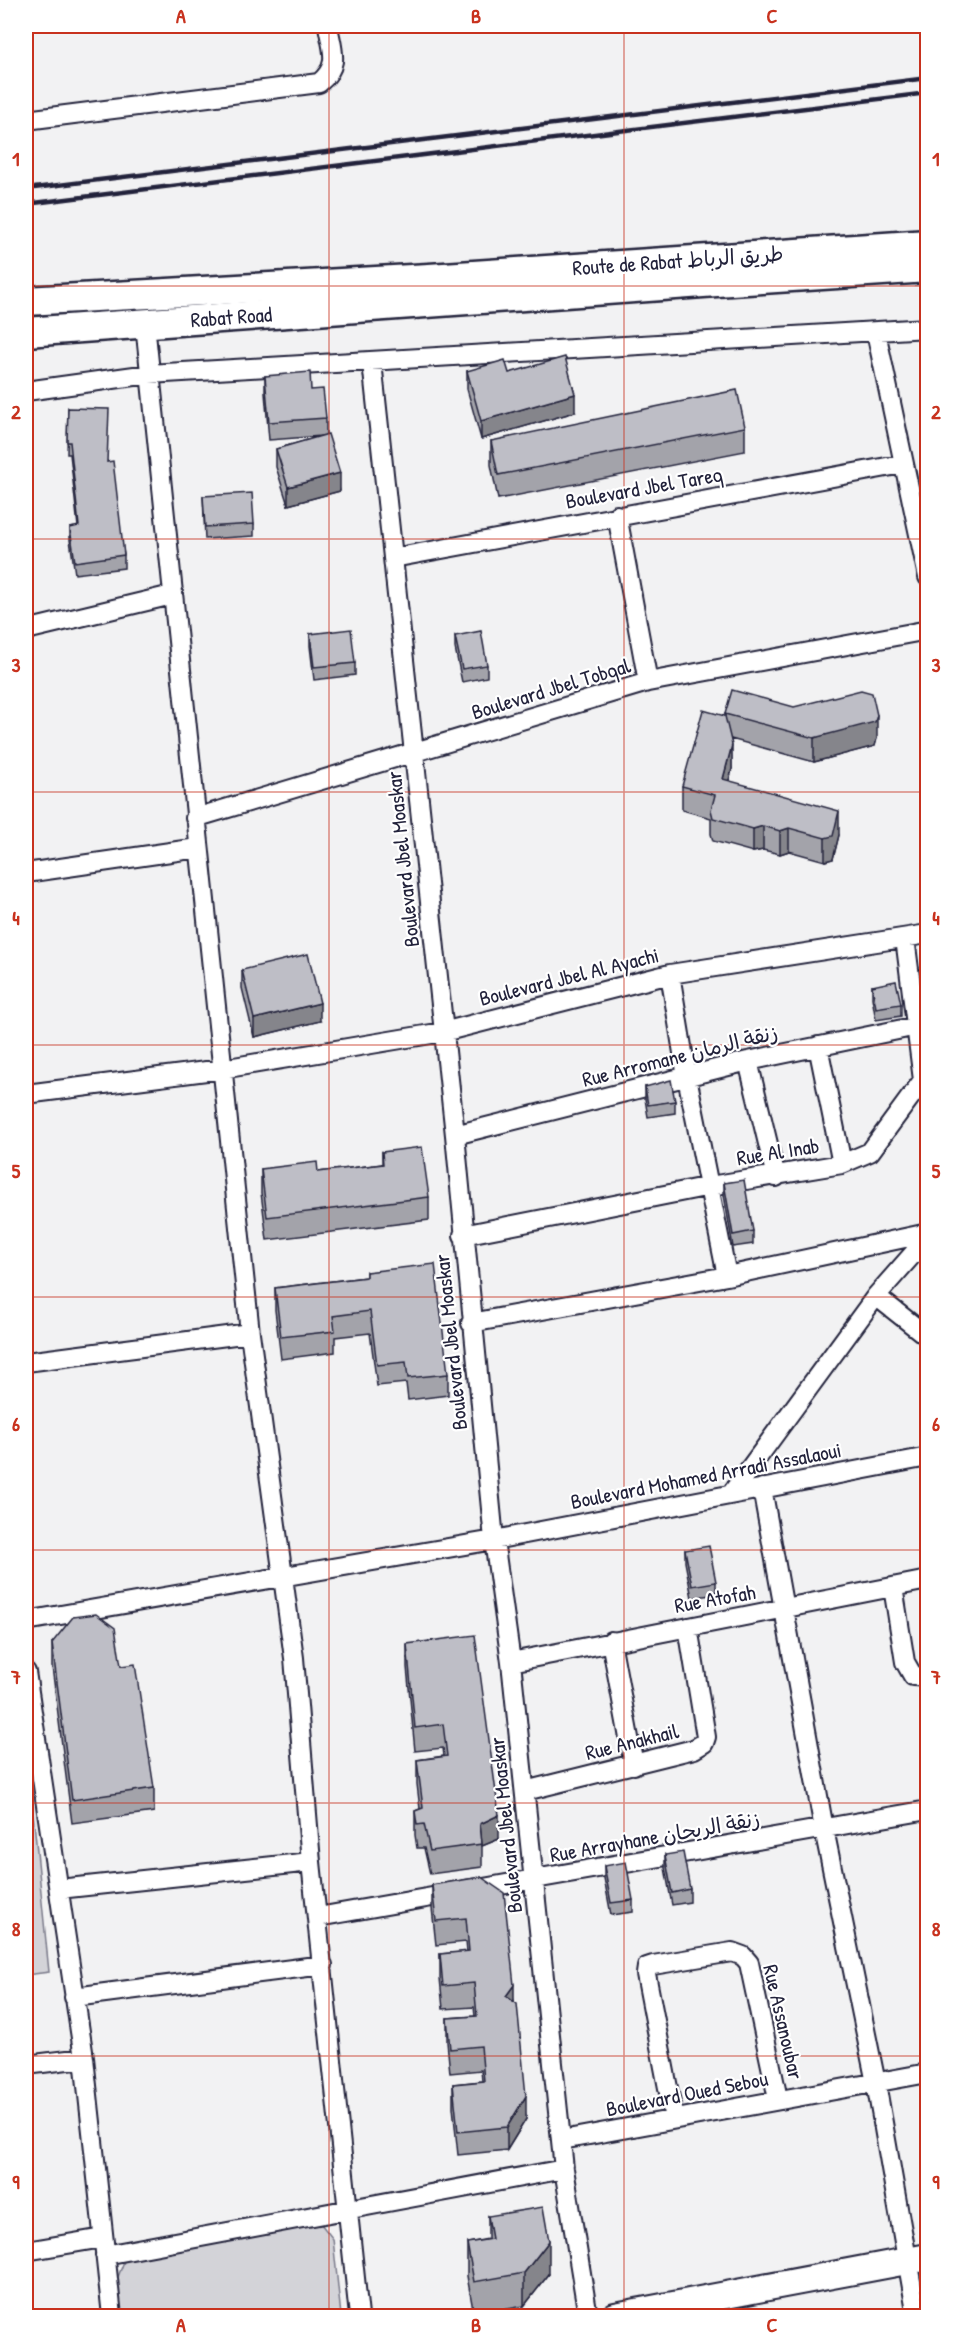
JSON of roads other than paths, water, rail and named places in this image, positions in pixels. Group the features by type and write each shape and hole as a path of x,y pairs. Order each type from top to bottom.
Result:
{"main road":[{"name":"Rabat Road","path":"26,301 452,277 927,244"},
{"name":"Route de Rabat طريق الرباط","path":"145,324 626,287 927,268"},
{"path":"26,332 145,324"}],"street":[{"path":"26,120 319,83 329,75 334,63 328,26"},
{"path":"145,324 250,1333 285,1577 311,1862 358,2316"},
{"path":"26,391 149,374 372,362 438,355 927,328"},
{"path":"876,332 927,577"},
{"name":"Boulevard Jbel Moaskar","path":"372,362 415,754 442,1032 455,1135 471,1323 494,1540 511,1662 564,2169 588,2316"},
{"name":"Boulevard Jbel Tareq","path":"393,558 903,464"},
{"path":"617,515 648,682"},
{"path":"26,630 172,595"},
{"name":"Boulevard Jbel Tobqal","path":"195,818 415,754 648,682 927,630"},
{"path":"26,873 198,848"},
{"name":"Boulevard Jbel Al Ayachi","path":"26,1094 222,1069 442,1032 670,974 927,934"},
{"name":"Rue Al Inab","path":"463,1235 710,1186 776,1177 842,1164 870,1152 923,1080 905,938"},
{"path":"670,974 687,1077 727,1276"},
{"name":"Rue Arromane زنقة الرمان","path":"455,1135 748,1061 917,1026"},
{"path":"818,1046 842,1164"},
{"path":"748,1061 776,1177"},
{"path":"471,1323 727,1276 927,1235"},
{"path":"731,1494 876,1296 927,1235"},
{"path":"876,1296 927,1337"},
{"path":"26,1362 250,1333"},
{"name":"Boulevard Mohamed Arradi Assalaoui","path":"26,1621 494,1540 927,1458"},
{"path":"762,1488 824,1829 876,2083 917,2259 917,2316"},
{"name":"Rue Atofah","path":"511,1662 927,1580"},
{"path":"893,1587 904,1662 913,1676 927,1677"},
{"name":"Rue Anakhail","path":"525,1791 694,1749 705,1740 688,1628"},
{"path":"612,1641 634,1765"},
{"path":"26,1672 84,2058 112,2316"},
{"name":"Rue Arrayhane زنقة الريحان","path":"318,1917 534,1881 927,1810"},
{"path":"59,1889 311,1862"},
{"name":"Rue Assanoubar","path":"674,2119 646,1974 647,1967 653,1965 732,1952 743,1956 749,1963 778,2099"},
{"path":"74,1997 323,1965"},
{"path":"26,2065 84,2058"},
{"name":"Boulevard Oued Sebou","path":"562,2140 927,2073"},
{"path":"26,2252 104,2246 347,2209 564,2169"},
{"path":"615,2316 917,2259"}],"railway":[{"path":"26,189 928,78"},
{"path":"26,204 928,93"}]}
